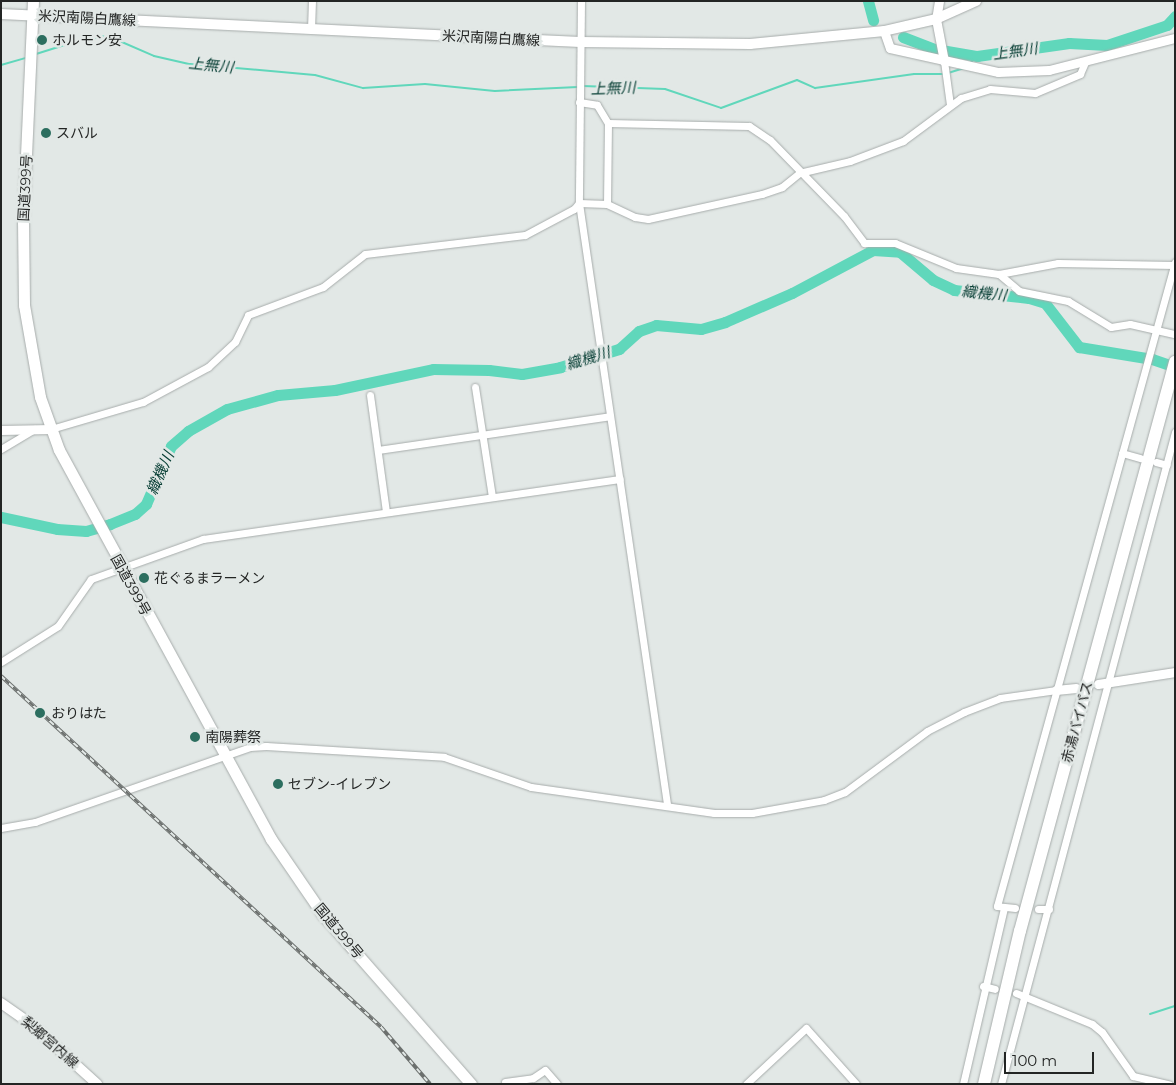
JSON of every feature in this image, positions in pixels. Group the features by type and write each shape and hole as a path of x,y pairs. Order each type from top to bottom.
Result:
{"highway":[{"name":"国道399号","path":"32,1 22,277 30,352 51,429 96,522 271,839 324,915 471,1084"},
{"name":"赤湯バイパス","path":"984,1084 1020,932 1175,362"}],"main road":[{"name":"米沢南陽白鷹線","path":"1,14 580,42 750,44 884,31 936,19 976,1"},
{"name":"梨郷宮内線","path":"1,1003 32,1025 96,1084"}],"street":[{"path":"311,30 312,1"},
{"path":"581,1 579,203 667,804"},
{"path":"939,1 936,19 950,105"},
{"path":"884,31 890,48 943,57 998,72 1021,72 1085,62 1175,38"},
{"path":"1,430 51,429 143,402 208,367 234,342 248,315 322,287 364,254 525,235 579,203 607,204 634,217 663,217 762,194 782,187 799,173 850,160 903,141 961,98 990,90 1027,93 1043,90 1080,74 1085,62"},
{"path":"579,102 597,105 608,123 607,204"},
{"path":"608,123 749,126 770,140 799,173 844,216 864,243 895,243 956,268 999,274 1058,263 1175,264 997,906 1016,908"},
{"path":"999,274 1020,291 1068,301 1111,327 1130,324 1174,334"},
{"path":"475,387 492,497"},
{"path":"370,395 386,512"},
{"path":"378,450 610,416"},
{"path":"1,449 35,429"},
{"path":"1001,1084 1175,432"},
{"path":"1122,453 1140,458"},
{"path":"1156,462 1167,466"},
{"path":"1,662 58,626 91,579 114,569 122,570 203,539 620,479"},
{"path":"1098,684 1175,672"},
{"path":"1,828 35,822 250,747 266,746 432,755 531,787 736,814 824,800 845,792 927,731 964,712 1000,698 1076,688"},
{"path":"962,1084 983,986 1004,908"},
{"path":"1038,909 1049,909"},
{"path":"983,986 995,989"},
{"path":"1016,993 1026,995 1092,1024 1102,1032 1133,1076 1169,1084"},
{"path":"746,1084 806,1028 856,1084"},
{"path":"505,1082 533,1078 545,1070 557,1084"}],"waterway":[{"path":"868,1 873,20"},
{"name":"上無川","path":"903,37 935,49 977,56 1069,43 1107,45 1167,25 1175,16"},
{"name":"上無川","path":"36,54 84,39 108,36 154,56 190,64 315,75 363,88 425,84 495,91 578,87"},
{"name":"上無川","path":"970,63 977,56"},
{"name":"上無川","path":"1,65 25,58"},
{"name":"上無川","path":"948,73 964,68"},
{"name":"上無川","path":"583,86 665,89 721,108 797,80 815,88 914,74 943,74"},
{"name":"織機川","path":"1,517 57,529 86,531 110,524 135,514 146,504 171,446 188,431 227,409 278,395 335,390 433,369 489,370 522,374 560,367 619,349 639,331 656,325 701,329 725,322 792,293 873,250 900,252 933,280 954,290 1029,298 1045,303 1079,347 1152,359 1175,367"},
{"path":"1150,1014 1175,1006"}],"railway":[{"path":"1,676 381,1027 430,1084"}],"place":[{"name":"ホルモン安","path":"42,40"},
{"name":"スバル","path":"46,133"},
{"name":"花ぐるまラーメン","path":"144,578"},
{"name":"おりはた","path":"40,713"},
{"name":"南陽葬祭","path":"195,737"},
{"name":"セブン-イレブン","path":"278,784"}]}
